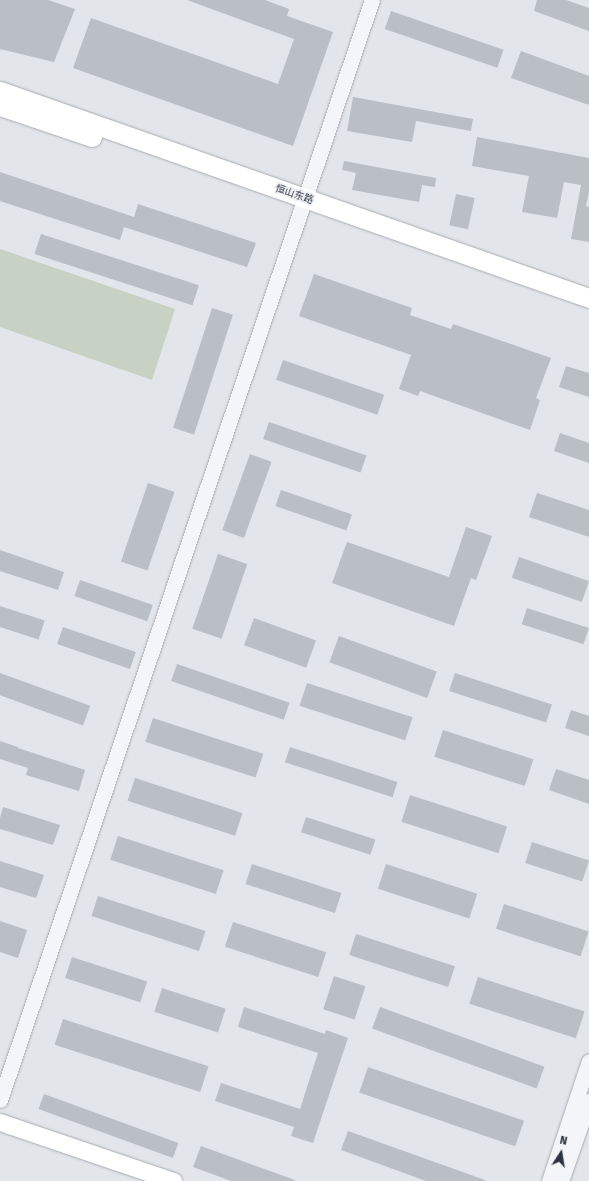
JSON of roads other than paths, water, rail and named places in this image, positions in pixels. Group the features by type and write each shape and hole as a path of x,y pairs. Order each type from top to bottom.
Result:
{"main road":[{"name":"恒山东路","path":"0,91 302,203 589,306"},
{"name":"恒山东路","path":"0,106 302,203 589,298"},
{"path":"0,1122 173,1181"},
{"path":"0,1132 144,1181"}],"street":[{"path":"0,1100 302,203 372,0"},
{"path":"549,1181 589,1061"},
{"path":"561,1181 589,1101"}]}
